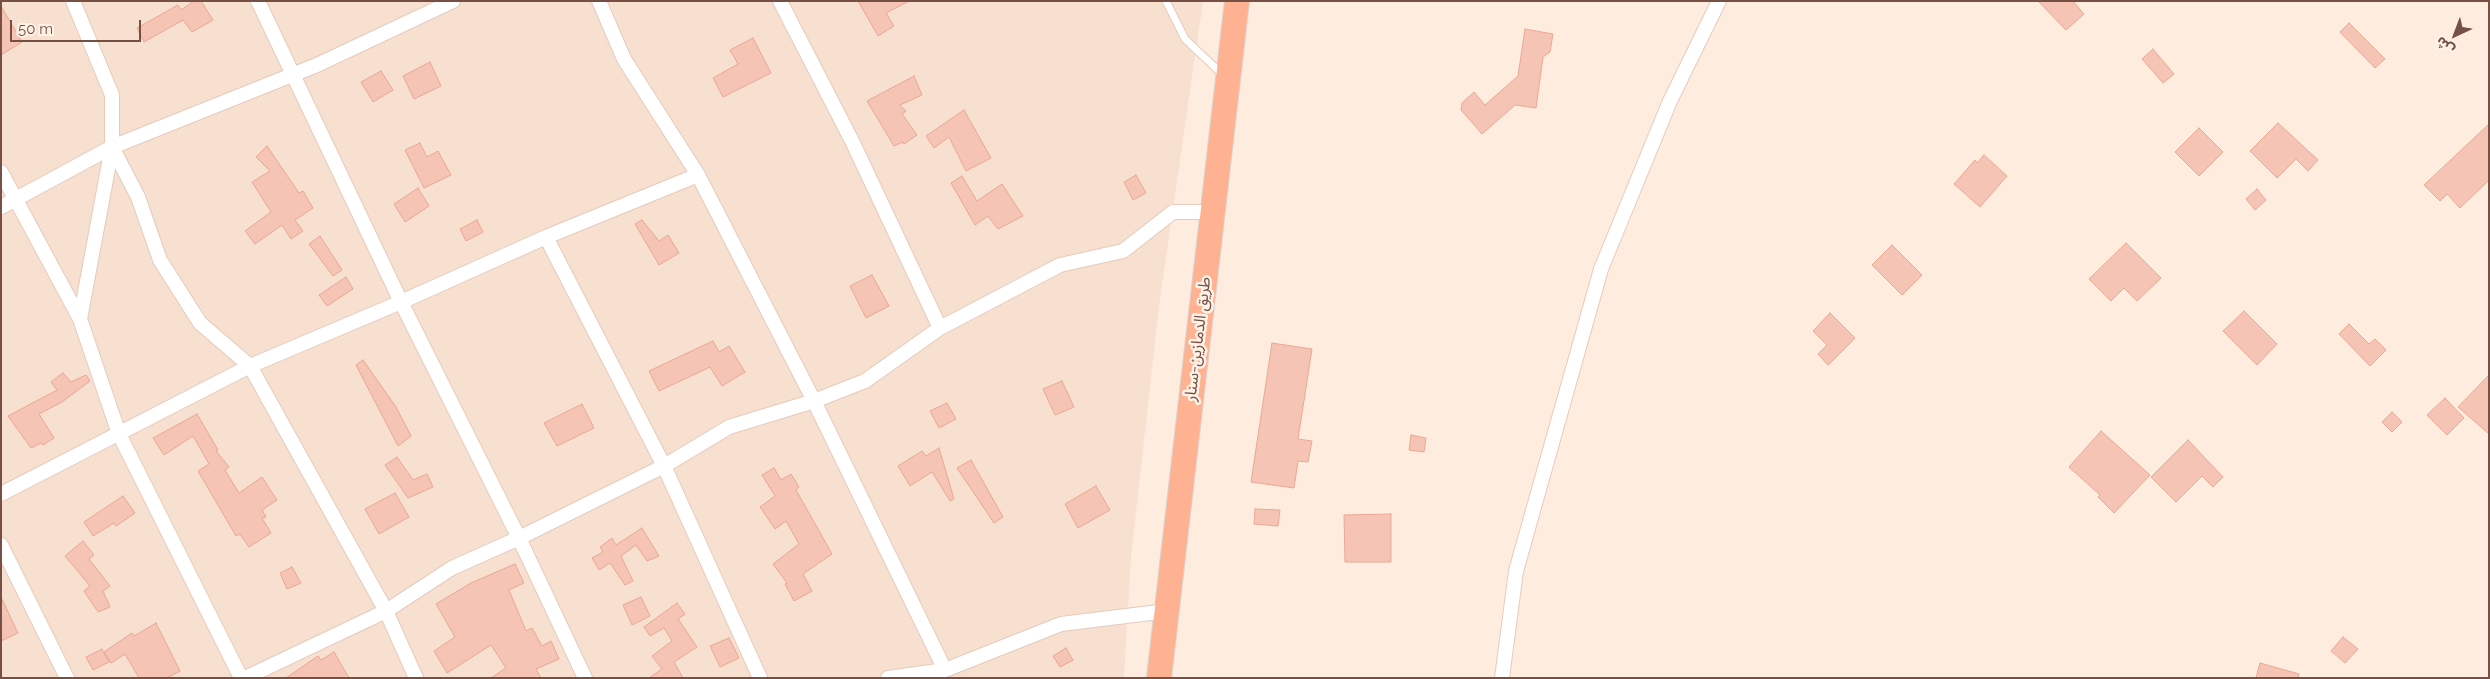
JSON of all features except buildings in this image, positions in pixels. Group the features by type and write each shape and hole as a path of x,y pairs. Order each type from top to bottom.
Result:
{"highway":[{"name":"طريق الدمازين-سنار","path":"1159,678 1237,1"}],"street":[{"path":"73,1 112,94 112,147 80,319"},
{"path":"258,1 400,302 519,538 586,678"},
{"path":"1,207 112,147 294,74 433,6 453,1"},
{"path":"598,1 624,59 698,175 814,401 944,670"},
{"path":"780,1 853,143 940,328"},
{"path":"1502,678 1516,571 1601,269 1670,101 1719,1"},
{"path":"112,147 138,197 160,260 200,323 250,366 386,610 416,678"},
{"path":"1,172 80,319 119,434 243,678 386,610 452,568 519,538 664,466 729,427 814,401 864,381 940,328 1060,265 1123,251 1174,212 1213,212"},
{"path":"1,494 250,366 546,237 698,175"},
{"path":"546,237 664,466 760,678"},
{"path":"1,545 67,678"},
{"path":"888,678 944,670 1061,624 1167,611"}],"lane":[{"path":"1166,1 1185,39 1228,79"}],"shaded area":[{"path":"1,1 1203,1 1159,306 1131,557 1124,678 1,678"}]}
